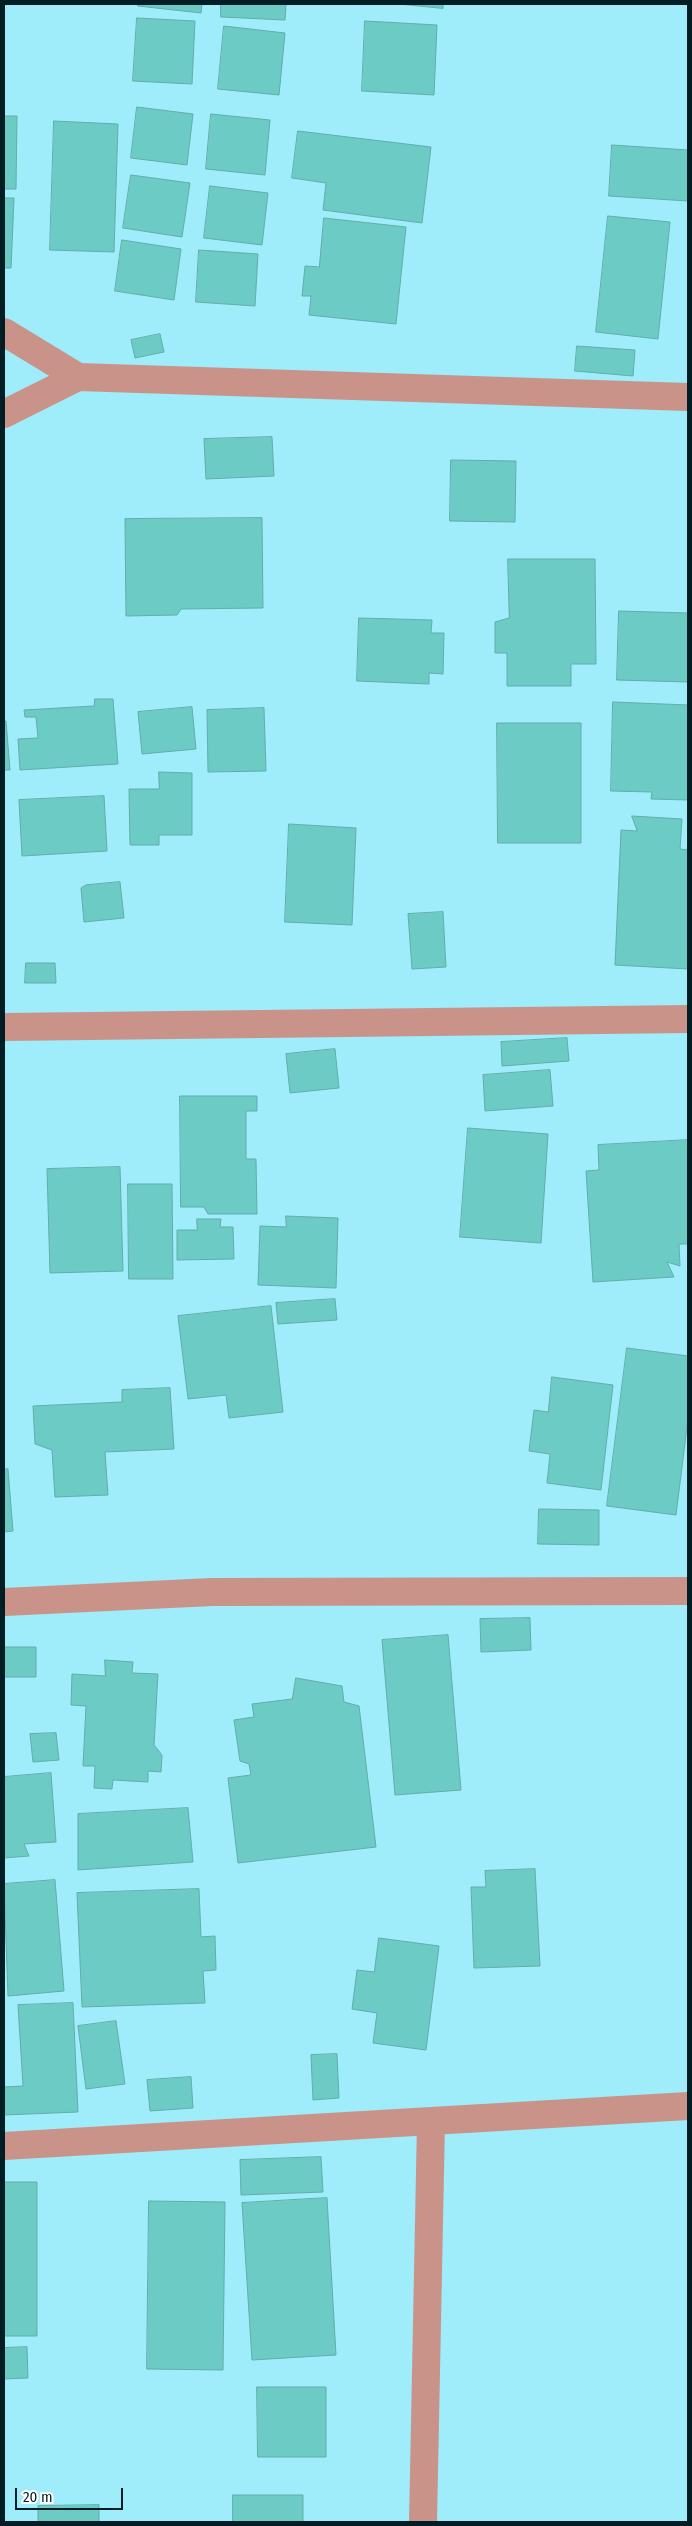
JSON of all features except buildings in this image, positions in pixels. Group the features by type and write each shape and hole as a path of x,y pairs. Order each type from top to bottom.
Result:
{"street":[{"path":"4,332 78,377"},
{"path":"4,414 78,377 688,397"},
{"path":"4,1027 688,1019"},
{"path":"4,1602 212,1592 688,1591"},
{"path":"4,2146 688,2106"},
{"path":"423,2522 431,2122"}]}
